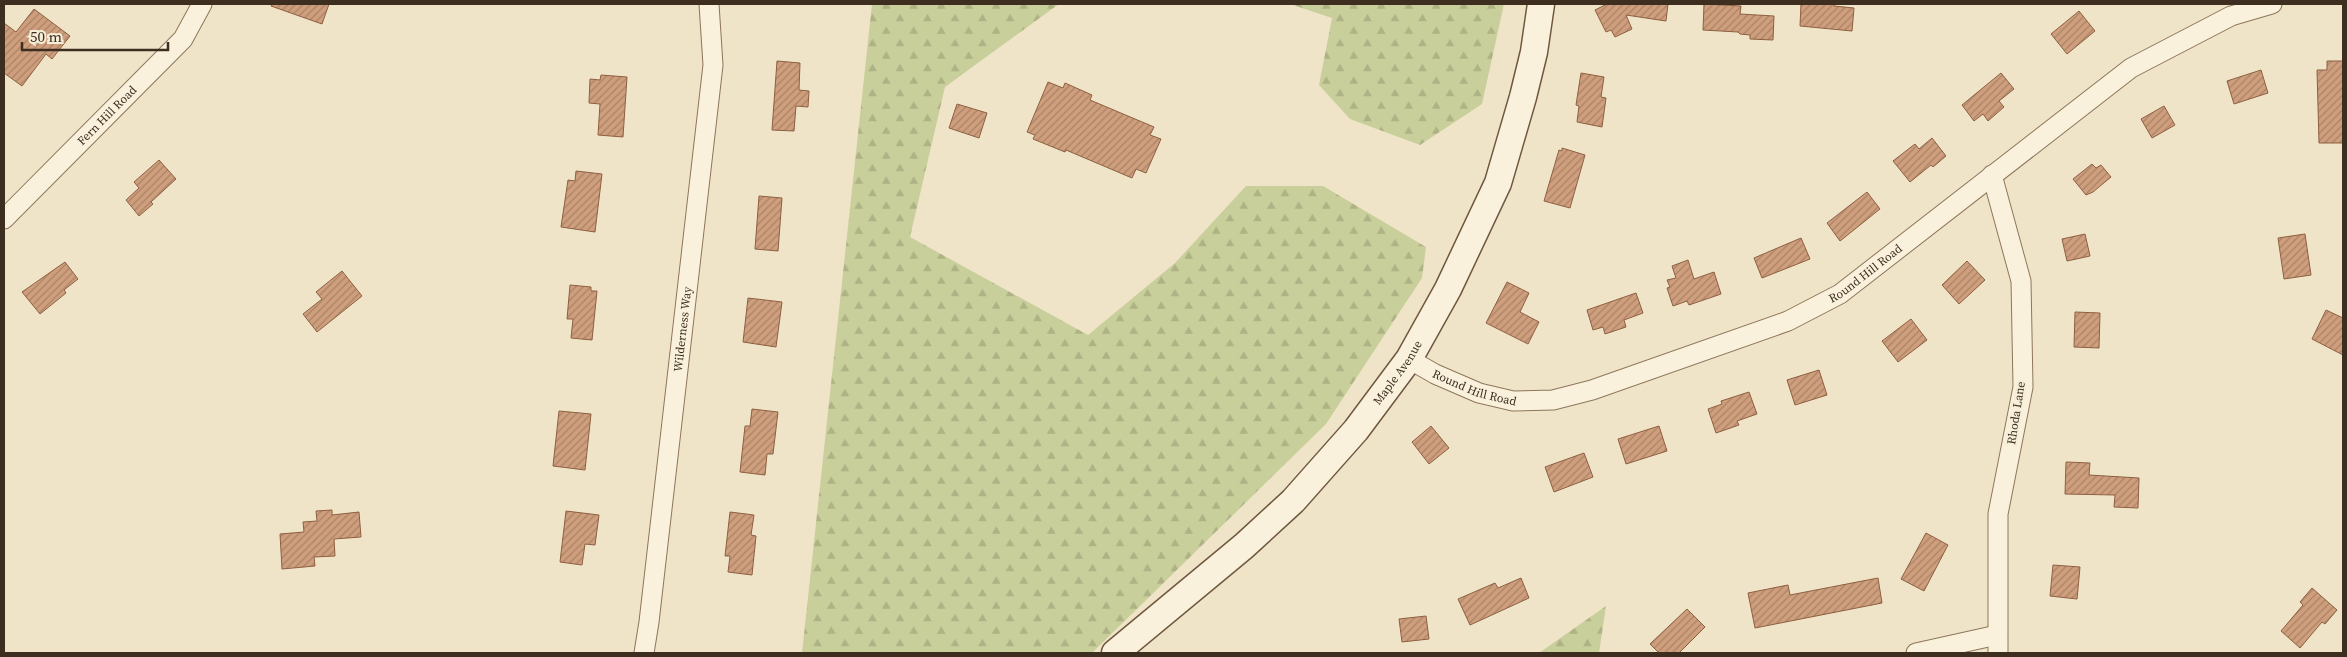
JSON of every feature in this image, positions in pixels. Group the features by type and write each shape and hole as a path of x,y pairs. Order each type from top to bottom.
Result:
{"main road":[{"name":"Maple Avenue","path":"1115,653 1244,546 1294,501 1356,430 1409,360 1448,289 1498,183 1534,52 1541,4"}],"street":[{"name":"Fern Hill Road","path":"4,219 182,39 202,4"},
{"name":"Wilderness Way","path":"644,653 713,65 709,4"},
{"name":"Round Hill Road","path":"1409,360 1479,393 1513,401 1553,400 1592,390 1788,321 1840,294 2131,68 2229,10 2272,4"},
{"name":"Rhoda Lane","path":"1992,175 2021,281 2023,387 1998,514 1998,644"},
{"path":"1916,653 1998,644"}],"green space":[{"path":"872,4 1059,4 945,87 910,237 1088,335 1175,263 1246,186 1323,186 1426,247 1422,278 1326,424 1092,653 802,653"},
{"path":"1290,4 1504,4 1482,104 1420,145 1350,119 1319,85 1332,18"},
{"path":"1606,606 1599,653 1539,653"}],"building":[{"path":"272,4 329,4 322,24 271,6"},
{"path":"1607,4 1668,4 1666,21 1626,15 1632,29 1615,37 1611,30 1606,32 1595,10"},
{"path":"1704,4 1741,6 1740,14 1774,16 1773,40 1750,39 1750,35 1738,32 1703,30"},
{"path":"1801,4 1835,4 1834,6 1854,8 1852,31 1800,26"},
{"path":"34,9 70,36 52,59 46,54 22,86 4,73 4,23 16,32"},
{"path":"2079,11 2095,31 2067,54 2051,34"},
{"path":"777,61 800,63 799,90 809,91 808,107 796,106 794,131 772,130"},
{"path":"2327,61 2343,61 2343,143 2319,143 2317,70 2327,70"},
{"path":"2261,70 2268,93 2234,104 2227,81"},
{"path":"1581,73 1604,77 1601,97 1606,98 1602,127 1577,122 1579,106 1576,105"},
{"path":"2001,73 2014,89 1999,101 2004,107 1988,121 1983,114 1974,121 1962,105"},
{"path":"601,75 627,77 623,137 598,135 600,104 589,103 590,79 600,80"},
{"path":"1048,82 1063,88 1065,83 1092,95 1090,100 1154,127 1150,135 1161,139 1146,173 1136,169 1132,178 1066,150 1065,152 1033,139 1035,135 1027,132"},
{"path":"957,104 987,113 979,138 949,128"},
{"path":"2164,106 2175,125 2152,138 2141,119"},
{"path":"1932,138 1946,156 1910,182 1893,161 1915,144 1919,149"},
{"path":"1562,148 1585,155 1570,208 1544,201 1559,150 1562,151"},
{"path":"159,160 176,179 139,216 126,200 139,188 134,182"},
{"path":"2092,164 2096,168 2101,165 2111,177 2093,192 2086,195 2073,179"},
{"path":"576,171 602,174 595,232 561,227 568,180 575,181"},
{"path":"1867,192 1880,209 1840,241 1827,223"},
{"path":"759,196 782,198 778,251 755,249"},
{"path":"2085,234 2090,256 2067,261 2062,239"},
{"path":"2305,234 2311,275 2284,279 2278,238"},
{"path":"1801,238 1810,259 1762,278 1754,258"},
{"path":"1688,260 1694,279 1714,272 1721,294 1689,305 1687,301 1673,306 1667,288 1670,287 1667,280 1676,278 1672,266"},
{"path":"1967,261 1985,280 1959,304 1942,285"},
{"path":"65,262 78,279 64,290 66,293 40,314 22,292"},
{"path":"342,271 362,296 317,332 303,314 322,299 316,292"},
{"path":"1507,282 1529,293 1520,312 1539,322 1528,344 1486,323"},
{"path":"570,285 591,287 591,291 597,291 592,340 571,338 573,319 567,319"},
{"path":"1636,293 1643,313 1624,320 1626,327 1605,334 1603,327 1593,330 1587,310"},
{"path":"748,298 782,302 776,347 743,342"},
{"path":"2326,310 2343,318 2343,355 2312,339"},
{"path":"2075,312 2100,313 2099,348 2074,347"},
{"path":"1911,319 1927,340 1898,362 1882,341"},
{"path":"1819,370 1827,395 1795,405 1787,380"},
{"path":"1749,392 1757,414 1737,421 1739,425 1716,433 1708,409 1722,404 1721,401"},
{"path":"752,409 778,412 773,454 767,454 765,475 740,472 745,426 750,426"},
{"path":"559,411 591,414 585,470 553,466"},
{"path":"1431,426 1449,448 1429,464 1412,442"},
{"path":"1659,426 1667,451 1626,464 1618,439"},
{"path":"1584,453 1593,477 1554,492 1545,467"},
{"path":"2066,462 2090,463 2089,475 2139,478 2138,508 2114,507 2115,495 2065,494"},
{"path":"332,510 332,515 359,512 361,537 334,539 335,556 314,557 315,566 282,569 280,534 304,532 303,522 317,521 316,511"},
{"path":"566,511 599,515 595,545 585,544 582,565 560,562"},
{"path":"730,512 754,515 751,535 756,536 752,575 728,572 730,556 725,556"},
{"path":"1926,533 1948,545 1924,591 1901,579"},
{"path":"2053,565 2080,567 2077,599 2050,596"},
{"path":"1521,578 1529,598 1470,625 1458,599 1495,583 1498,588"},
{"path":"1878,578 1882,603 1755,628 1748,593 1788,585 1790,595"},
{"path":"2312,588 2337,610 2325,624 2322,622 2300,648 2281,631 2303,605 2300,602"},
{"path":"1687,609 1705,627 1679,653 1659,653 1650,644"},
{"path":"1426,616 1429,639 1402,642 1399,619"}]}
